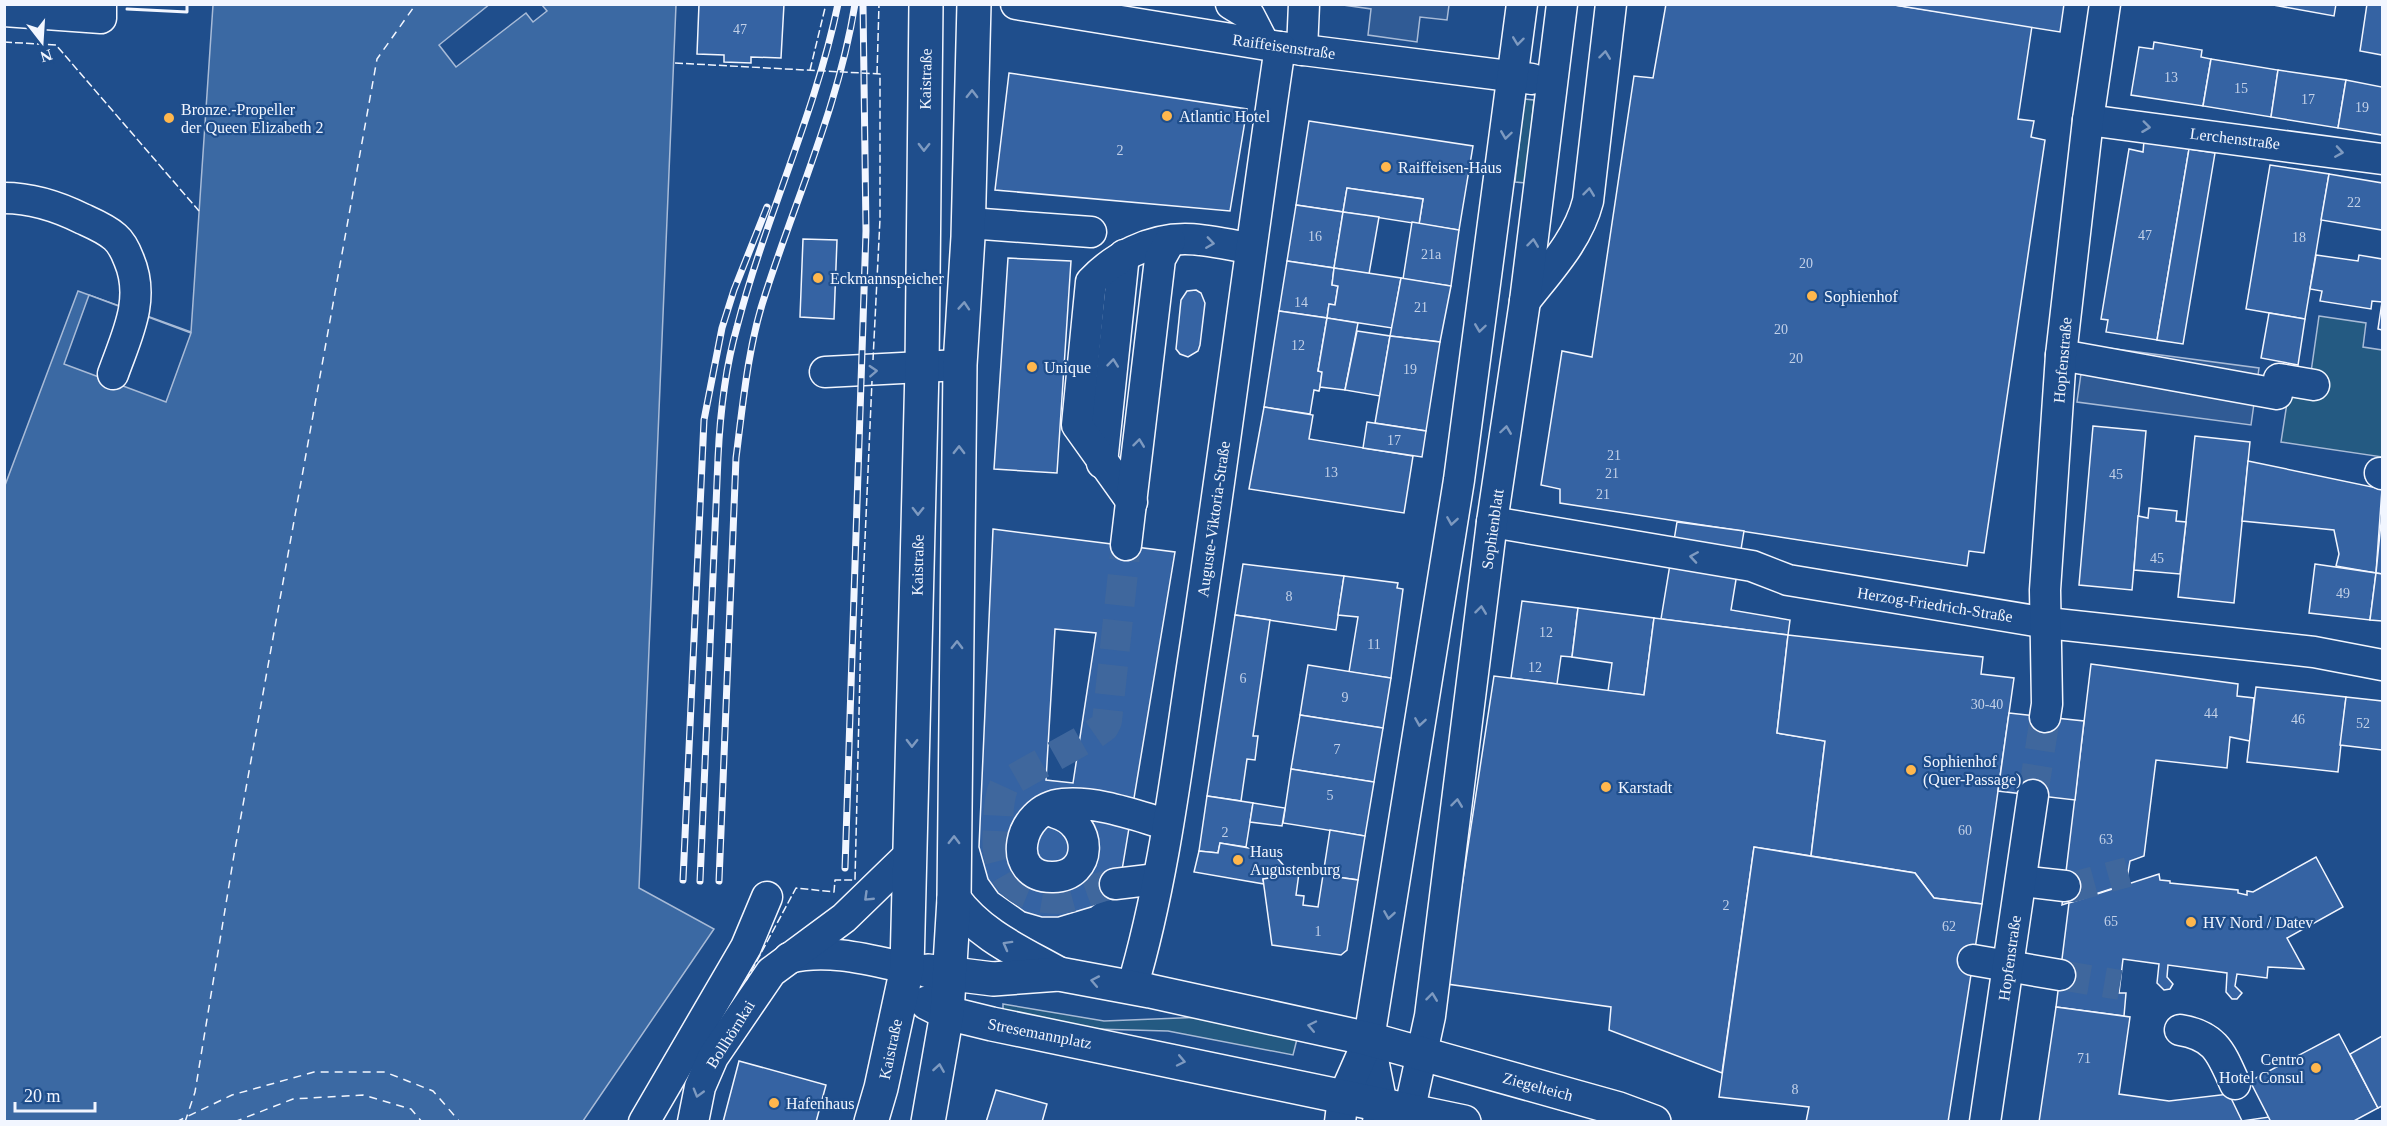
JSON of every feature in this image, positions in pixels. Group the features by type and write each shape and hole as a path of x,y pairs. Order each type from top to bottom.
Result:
{"main road":[{"name":"Kaistraße","path":"871,1122 881,1088 907,968 922,368 926,4"},
{"path":"928,1122 947,1014 954,899 960,365 969,223 974,4"},
{"path":"954,899 969,919 988,934 1059,974"},
{"path":"907,968 950,975 1010,980 1059,974 1369,1040"},
{"name":"Stresemannplatz","path":"907,968 921,997 947,1014 1214,1068 1342,1110 1394,1115"},
{"name":"Ziegelteich","path":"1369,1040 1608,1105 1654,1122"},
{"path":"1394,1115 1464,1122"}],"street":[{"path":"4,11 101,18 101,4"},
{"name":"Raiffeisenstraße","path":"1016,4 1079,9 1282,47 1553,80"},
{"path":"1231,4 1249,15 1282,47"},
{"name":"Auguste-Viktoria-Straße","path":"1132,988 1144,945 1157,879 1214,524 1250,248 1282,47 1304,4"},
{"path":"1342,1110 1369,1040 1459,480 1522,4"},
{"name":"Sophienblatt","path":"1394,1115 1421,1054 1430,1016 1492,522 1525,301 1562,4"},
{"path":"1525,301 1568,246 1583,219 1588,201 1611,4"},
{"name":"Hopfenstraße","path":"2045,717 2047,623 2045,590 2061,356 2088,120 2105,4"},
{"name":"Lerchenstraße","path":"2088,120 2382,159"},
{"path":"4,198 25,199 49,205 94,224 117,238 133,269 137,291 135,312 112,374"},
{"path":"969,223 1090,232"},
{"path":"1132,501 1102,463 1077,424 1091,282 1105,267 1124,255 1170,241 1185,239 1250,248"},
{"path":"1126,545 1160,259 1170,241"},
{"path":"2061,356 2277,394 2279,379 2313,385"},
{"path":"825,372 960,365"},
{"name":"Herzog-Friedrich-Straße","path":"1492,522 1752,566 1788,580 2047,623 2314,652 2382,665"},
{"name":"Hopfenstraße","path":"1985,1122 2033,795"},
{"path":"1056,813 1068,816 1077,824 1083,834 1085,847 1082,858 1075,868 1065,875 1052,877 1030,868 1023,858 1020,847 1022,835 1028,824 1046,809 1062,804 1091,805 1166,824"},
{"name":"Bollhörnkai","path":"693,1122 700,1087 713,1057 762,983 787,959 844,918 909,855"},
{"path":"1115,884 1157,879"},
{"path":"2021,881 2065,886"},
{"path":"644,1122 746,947 767,897"},
{"path":"787,959 814,954 864,959 907,968"},
{"path":"1973,960 2060,975"},
{"path":"2180,1030 2196,1033 2210,1040 2221,1053 2235,1084"},
{"path":"1369,1040 1394,1115"}],"shaded area":[{"path":"213,5 676,5 639,888 714,929 583,1121 5,1121 4,488 78,291 191,332"},
{"path":"1343,5 1449,5 1447,20 1420,17 1417,42 1368,35 1371,9"},
{"path":"1524,99 1534,100 1526,183 1515,182"},
{"path":"2319,316 2366,323 2363,347 2382,350 2382,457 2281,442 2292,370 2311,372"},
{"path":"2085,345 2259,368 2251,425 2077,402"},
{"path":"1003,1004 1104,1021 1205,1017 1297,1039 1293,1055 1168,1031 1094,1029 1003,1012"}],"pier":[{"path":"490,4 542,5 547,11 533,22 526,13 456,67 439,45"},
{"path":"89,295 191,333 166,402 64,364"}],"building":[{"path":"699,4 784,4 781,58 751,57 751,63 724,62 724,55 697,54"},
{"name":"Sophienhof","path":"1666,4 1888,4 2032,26 2018,119 2034,121 2031,137 2045,140 1984,553 1969,551 1967,566 1560,503 1560,489 1541,485 1562,351 1592,357 1634,76 1653,78"},
{"path":"1888,4 2064,4 2060,32"},
{"path":"2268,4 2336,4 2334,16"},
{"path":"2367,4 2382,4 2382,55 2360,51"},
{"path":"2154,42 2202,50 2201,57 2211,59 2203,106 2131,95 2139,47 2153,49"},
{"path":"2211,59 2278,70 2271,117 2203,106"},
{"path":"2278,70 2346,80 2338,128 2271,117"},
{"path":"1009,73 1247,109 1230,211 995,190"},
{"path":"2346,80 2382,87 2382,135 2338,128"},
{"name":"Raiffeisen-Haus","path":"1309,121 1473,146 1459,230 1419,224 1423,199 1347,188 1343,212 1296,205"},
{"path":"2144,141 2189,149 2157,340 2106,332 2108,320 2101,319 2129,149 2143,152"},
{"path":"2189,149 2215,153 2183,344 2157,340"},
{"path":"2270,165 2329,174 2305,319 2246,309"},
{"path":"2329,174 2382,183 2382,230 2321,220"},
{"path":"1347,188 1423,199 1419,224 1343,212"},
{"path":"1296,205 1343,212 1334,268 1287,261"},
{"path":"1343,212 1379,217 1369,274 1334,268"},
{"path":"1412,222 1459,230 1451,286 1403,279"},
{"name":"Eckmannspeicher","path":"803,239 837,240 834,319 800,317"},
{"path":"2316,255 2358,261 2359,255 2382,259 2382,302 2372,301 2371,309 2320,301 2322,291 2310,289"},
{"path":"1008,258 1071,261 1057,473 994,469"},
{"path":"1287,261 1334,268 1332,285 1338,286 1335,305 1329,304 1327,318 1279,311"},
{"path":"1334,268 1401,278 1392,328 1327,318 1329,304 1335,305 1338,286 1332,285"},
{"path":"1401,278 1451,286 1440,342 1390,336"},
{"path":"1196,290 1201,293 1205,303 1200,345 1198,351 1188,357 1180,354 1176,349 1181,300 1187,291"},
{"path":"2382,302 2382,330 2378,329"},
{"path":"1279,311 1327,318 1318,371 1322,372 1320,387 1319,391 1314,390 1310,414 1264,407"},
{"path":"2269,313 2305,319 2298,365 2261,358"},
{"path":"1327,318 1358,323 1345,390 1320,387 1322,372 1318,371"},
{"path":"1357,331 1390,336 1380,396 1345,390"},
{"path":"1390,336 1440,342 1426,431 1375,423"},
{"path":"1264,407 1313,415 1309,439 1413,456 1404,513 1249,489"},
{"path":"1367,422 1426,431 1422,457 1363,448"},
{"path":"2093,426 2146,431 2132,590 2079,585"},
{"path":"2195,436 2250,442 2234,603 2178,597"},
{"path":"2248,461 2382,489 2376,573 2336,566 2339,554 2334,530 2242,521"},
{"path":"2149,508 2177,511 2176,521 2186,522 2180,574 2134,570 2138,516 2148,518"},
{"path":"2382,513 2382,574 2376,573"},
{"path":"1677,522 1744,531 1731,610 1790,620 1788,635 1661,619"},
{"path":"993,529 1175,552 1122,870 1104,897 1091,907 1058,917 1042,917 1025,912 998,893 988,879 979,847","holes":["1055,629 1096,633 1073,783 1046,780"]},
{"path":"1243,564 1344,576 1336,630 1235,615"},
{"path":"2315,564 2376,573 2370,620 2309,613"},
{"path":"2376,573 2382,574 2382,621 2370,620"},
{"path":"1344,576 1398,583 1397,588 1403,589 1391,678 1349,672 1358,617 1338,615"},
{"path":"1522,601 1578,608 1572,657 1561,656 1557,684 1511,678"},
{"path":"1578,608 1654,618 1644,695 1608,691 1612,663 1572,657"},
{"path":"1235,615 1270,620 1253,736 1258,736 1255,760 1247,759 1241,801 1207,796"},
{"path":"1654,618 1788,635 1777,733 1825,741 1811,856 1754,847 1722,1073 1609,1030 1611,1007 1447,984 1494,676 1644,695"},
{"name":"Sophienhof (Quer-Passage)","path":"1788,635 1983,657 1981,674 2014,678 1982,904 1934,898 1915,873 1811,856 1825,741 1777,733"},
{"path":"2091,664 2238,684 2237,696 2254,698 2250,741 2230,737 2227,768 2156,760 2144,856 2130,861 2126,884 2062,905"},
{"path":"1308,665 1391,678 1383,728 1300,715"},
{"path":"2256,687 2346,697 2338,772 2247,762"},
{"path":"2346,697 2382,701 2382,750 2340,745"},
{"path":"2009,713 2084,721 2075,800 1998,791"},
{"path":"1300,715 1383,728 1374,782 1291,769"},
{"path":"1291,769 1374,782 1365,836 1283,823"},
{"path":"1207,796 1253,803 1246,847 1220,843 1218,853 1199,851"},
{"path":"1253,803 1285,808 1282,826 1250,822"},
{"path":"1330,830 1365,836 1358,880 1323,875"},
{"name":"Haus Augustenburg","path":"1220,843 1272,852 1285,867 1283,875 1263,879 1264,884 1194,872 1199,851 1218,853"},
{"path":"1754,847 1915,873 1934,898 1982,904 1948,1122 1806,1122 1809,1107 1719,1097"},
{"name":"HV Nord / Datev","path":"2316,857 2343,907 2287,938 2304,969 2268,967 2267,978 2237,974 2235,986 2242,993 2237,999 2232,999 2226,992 2227,973 2168,965 2167,977 2173,984 2170,989 2164,990 2157,983 2159,964 2123,959 2119,993 2126,993 2124,1016 2056,1007 2069,903 2159,874 2160,880 2170,881 2170,883 2238,890 2238,893 2247,895 2247,891 2253,892"},
{"path":"1299,873 1296,895 1304,896 1303,905 1318,907 1323,875 1358,880 1347,950 1341,955 1272,945 1263,879"},
{"path":"2056,1007 2130,1017 2119,1094 2169,1101 2229,1094 2242,1121 2269,1117 2271,1122 2039,1122"},
{"name":"Centro Hotel Consul","path":"2339,1034 2378,1108 2352,1122 2271,1122 2250,1081"},
{"path":"2382,1036 2382,1106 2378,1108 2350,1054"},
{"name":"Hafenhaus","path":"739,1061 826,1085 816,1122 723,1122"},
{"path":"996,1090 1047,1104 1042,1122 986,1122"}],"ferry route":[{"path":"185,1122 195,1092 234,855 377,59 416,4"},
{"path":"176,1122 232,1095 314,1072 385,1072 433,1091 460,1122"},
{"path":"234,1122 293,1099 363,1095 411,1109 422,1122"}],"tunnel":[{"path":"1115,884 1057,899 1027,893 1016,887 1008,878 1002,867 997,841 999,804 1005,784 1094,734 1104,727 1107,721 1126,545"},
{"path":"2033,795 2045,717"},
{"path":"2065,886 2073,887 2128,872"},
{"path":"2060,975 2120,985"}],"railway":[{"path":"700,881 718,458 726,375 748,286 816,86 838,4"},
{"path":"719,881 736,458 747,374 766,292 839,78 855,4"},
{"path":"845,868 866,231 863,4"},
{"path":"683,880 704,420 722,328 734,290 767,207"}],"fence":[{"path":"810,70 826,4"},
{"path":"877,74 879,4"},
{"path":"4,42 56,45 199,211"},
{"path":"675,63 880,74 880,219 873,360"},
{"path":"746,981 796,888 834,892 835,880 855,880 861,630 872,381"}],"wall":[{"path":"127,9 187,12 187,4"}],"place":[{"name":"Atlantic Hotel","path":"1167,116"},
{"name":"Bronze.-Propeller der Queen Elizabeth 2","path":"169,118"},
{"name":"Raiffeisen-Haus","path":"1386,167"},
{"name":"Eckmannspeicher","path":"818,278"},
{"name":"Sophienhof","path":"1812,296"},
{"name":"Unique","path":"1032,367"},
{"name":"Sophienhof (Quer-Passage)","path":"1911,770"},
{"name":"Karstadt","path":"1606,787"},
{"name":"Haus Augustenburg","path":"1238,860"},
{"name":"HV Nord / Datev","path":"2191,922"},
{"name":"Centro Hotel Consul","path":"2316,1068"},
{"name":"Hafenhaus","path":"774,1103"}]}
